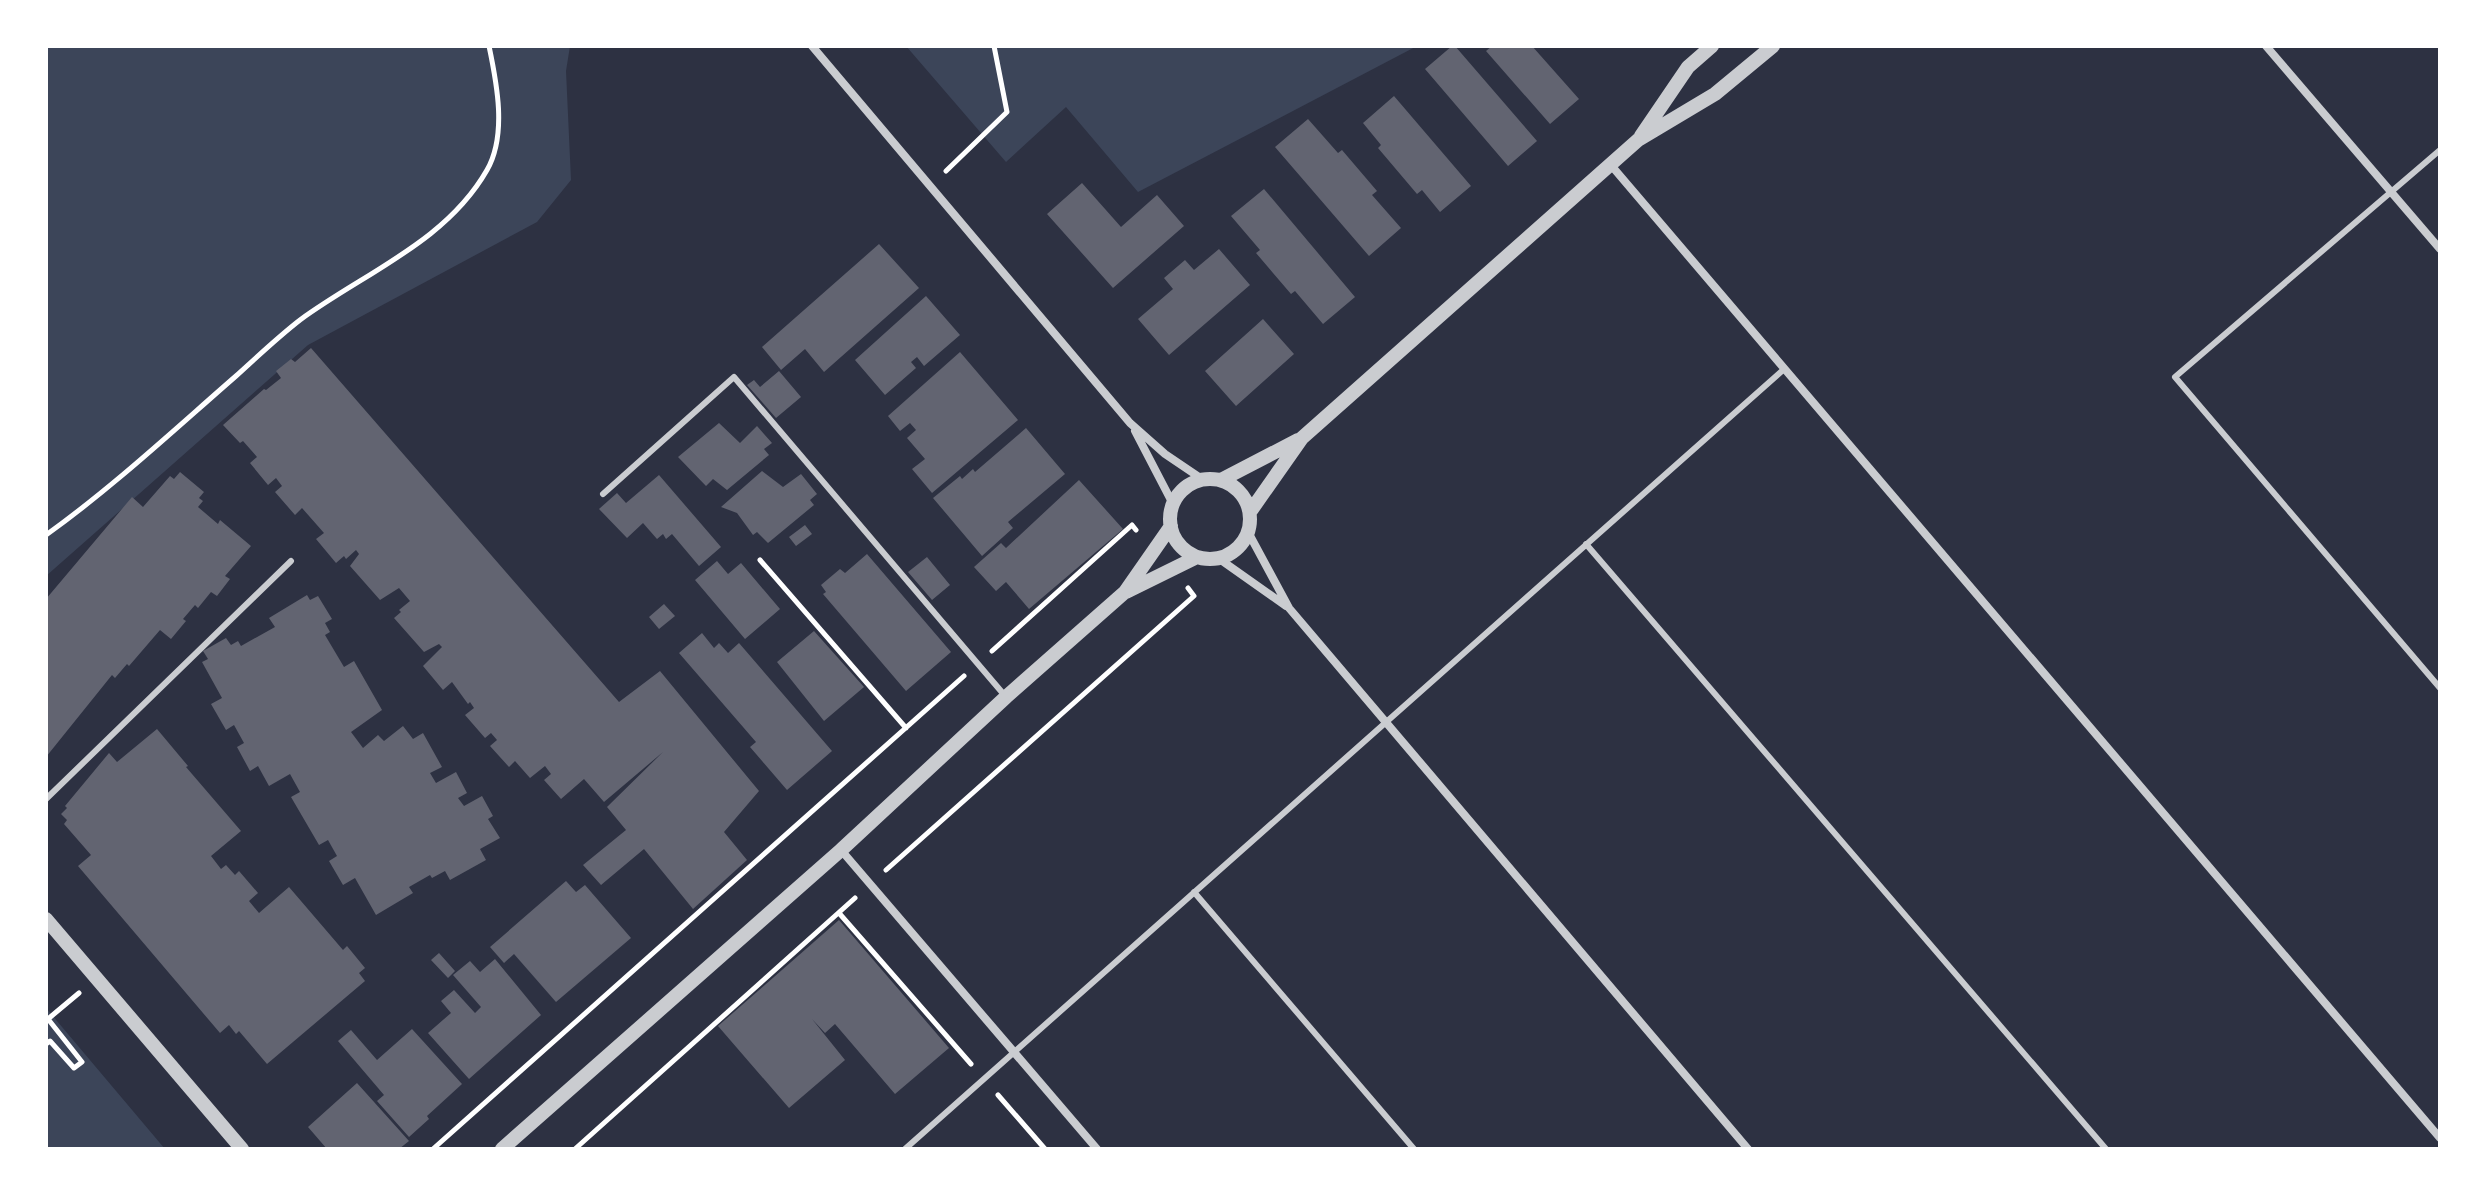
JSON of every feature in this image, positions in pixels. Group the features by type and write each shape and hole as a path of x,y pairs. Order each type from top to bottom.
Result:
{"street":[{"path":"812,46 1130,423 1165,454 1202,479"},
{"path":"1638,140 1688,67 1712,46"},
{"path":"1250,512 1240,492 1221,480 1202,479 1180,492 1173,504 1171,526 1185,550 1197,557 1218,558 1237,549 1248,532 1250,512 1302,438 1638,140 1715,94 1773,46"},
{"path":"2266,46 2440,249"},
{"path":"1610,164 2440,1138"},
{"path":"1130,423 1173,504"},
{"path":"1221,480 1302,438"},
{"path":"502,1149 841,850 1125,592 1171,526"},
{"path":"1248,532 1289,608 1748,1149"},
{"path":"1125,592 1197,557"},
{"path":"1218,558 1289,608"},
{"path":"841,850 1097,1149"},
{"path":"46,919 242,1149"}],"lane":[{"path":"2440,150 2175,377 2440,688"},
{"path":"905,1149 1783,370"},
{"path":"603,494 734,377 1006,697"},
{"path":"1586,544 2106,1149"},
{"path":"46,799 291,561"},
{"path":"1194,892 1414,1149"}],"path":[{"path":"46,535 89,505 300,320 389,265 460,208 487,170 498,145 495,75 489,46"},
{"path":"930,185 1007,112 994,46"},
{"path":"760,560 906,728"},
{"path":"839,913 1045,1149"},
{"path":"46,1044 50,1041 74,1068 82,1062 48,1019 96,979"}],"shaded area":[{"path":"46,46 570,46 566,71 571,180 537,222 308,345 46,576"},
{"path":"906,46 1417,46 1138,192 1066,107 1006,162"},
{"path":"46,1008 165,1149 46,1149"}],"building":[{"path":"1452,46 1537,141 1508,166 1425,69"},
{"path":"1492,46 1532,46 1579,99 1550,124 1486,51"},
{"path":"1394,96 1471,186 1440,212 1422,190 1417,194 1378,148 1381,145 1363,123"},
{"path":"1308,119 1338,153 1342,150 1377,191 1372,195 1401,228 1369,256 1275,147"},
{"path":"1082,183 1121,227 1157,195 1184,226 1113,288 1047,214"},
{"path":"1264,189 1355,297 1323,324 1295,291 1291,294 1256,253 1260,250 1231,216"},
{"path":"879,244 919,288 824,372 805,349 781,370 762,347"},
{"path":"1219,249 1250,285 1169,355 1138,319 1173,289 1164,278 1185,260 1194,270"},
{"path":"926,296 960,335 924,366 917,357 911,362 916,368 885,395 855,360"},
{"path":"1263,319 1294,354 1236,406 1205,371"},
{"path":"311,348 619,702 660,671 759,791 724,832 747,860 693,909 644,849 601,885 583,865 626,830 607,807 663,752 604,802 584,779 561,799 544,780 551,774 545,766 530,778 515,761 509,767 490,746 497,740 491,733 485,738 465,715 474,708 470,702 468,704 452,682 443,690 423,666 442,647 439,644 424,652 394,618 410,601 399,588 380,600 350,566 359,554 356,550 336,563 316,539 324,533 302,508 295,515 275,492 282,486 276,478 268,485 250,463 257,457 223,425 281,378 276,371 291,359 295,362"},
{"path":"960,352 1018,420 932,493 912,469 925,459 907,438 916,430 910,423 900,431 888,416"},
{"path":"779,371 801,397 776,418 747,385 754,380 760,387"},
{"path":"719,423 740,443 757,426 772,443 764,449 769,455 727,490 713,479 706,486 678,457"},
{"path":"1026,428 1065,474 1008,522 1013,528 982,556 933,498 960,476 962,479 973,469 975,472"},
{"path":"762,471 783,487 801,474 817,494 810,500 814,505 768,543 757,532 753,535 737,513 721,507"},
{"path":"180,472 204,492 199,498 203,501 198,507 218,524 220,520 251,546 225,576 230,579 217,596 211,592 198,608 195,605 171,639 160,630 129,666 127,664 115,678 112,675 46,757 46,599 132,497 143,507 170,476 174,479"},
{"path":"659,475 721,547 699,566 672,534 666,539 663,534 657,539 643,523 627,538 599,509 617,493 626,503"},
{"path":"1079,480 1123,529 1029,609 1006,582 996,591 974,567 1001,543 1006,548"},
{"path":"805,525 812,534 796,546 789,537"},
{"path":"867,554 951,652 906,691 823,594 826,592 821,585 840,569 845,573"},
{"path":"927,557 950,585 932,600 908,572"},
{"path":"717,561 728,574 741,563 780,609 745,639 695,580"},
{"path":"307,595 310,600 318,596 332,619 325,623 330,632 325,635 344,667 354,661 382,710 351,732 363,748 378,735 384,741 403,726 413,739 423,733 442,767 430,773 436,783 456,772 467,793 458,798 464,806 482,796 493,816 488,819 500,838 480,849 486,860 450,880 445,871 432,878 430,875 409,887 413,893 376,915 355,878 343,885 329,861 337,856 328,840 319,845 291,797 300,792 290,774 269,786 258,766 250,771 237,747 244,743 234,725 226,730 211,704 222,698 202,662 208,659 203,651 226,638 231,645 238,641 241,646 275,627 269,618"},
{"path":"664,604 675,616 659,629 649,617"},
{"path":"814,631 864,687 824,721 777,662"},
{"path":"702,633 714,648 719,643 728,653 739,643 832,751 787,790 750,747 756,742 679,653"},
{"path":"157,729 241,831 211,856 221,869 226,865 235,875 239,871 258,893 249,901 259,913 289,887 343,950 347,946 365,968 359,973 365,981 267,1064 239,1031 236,1034 229,1025 220,1033 78,866 91,855 64,824 67,820 61,814 67,808 65,806 109,753 117,762"},
{"path":"566,881 576,892 585,885 631,938 556,1002 514,954 504,963 490,947"},
{"path":"839,920 949,1048 895,1094 835,1024 825,1033 812,1019 845,1060 789,1108 718,1026"},
{"path":"439,953 455,971 448,978 431,960"},
{"path":"495,959 541,1015 469,1079 428,1033 451,1013 441,1001 454,990 475,1013 481,1007 453,975 470,961 480,972"},
{"path":"412,1029 462,1084 409,1137 377,1101 384,1095 338,1041 351,1030 377,1060"},
{"path":"357,1083 409,1141 399,1149 327,1149 308,1127"}]}
